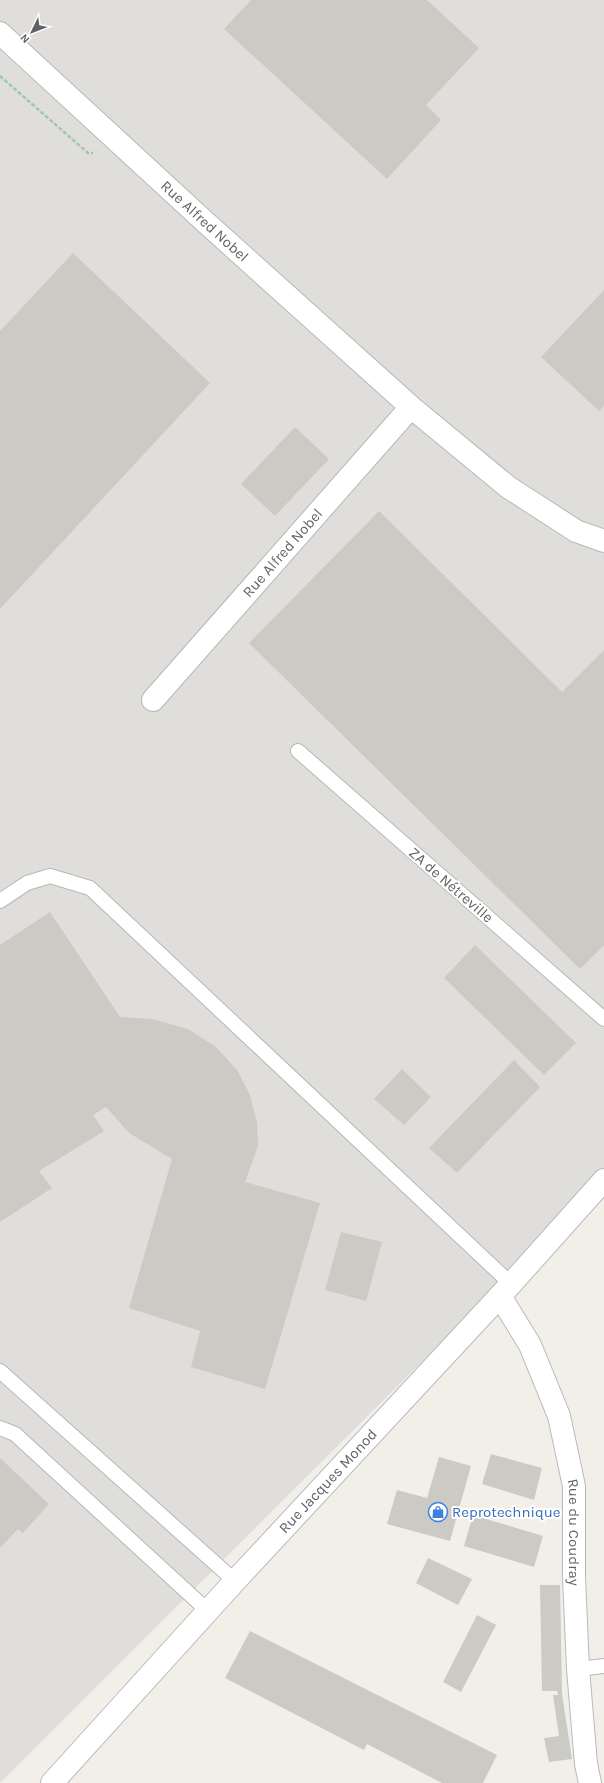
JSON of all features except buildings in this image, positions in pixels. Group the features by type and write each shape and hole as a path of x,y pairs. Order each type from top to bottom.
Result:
{"street":[{"name":"Rue Alfred Nobel","path":"0,33 203,220 411,407 508,487 576,531 604,541"},
{"name":"Rue Alfred Nobel","path":"153,700 411,407"},
{"name":"Rue Jacques Monod","path":"52,1783 235,1581 506,1290 604,1180"},
{"name":"Rue du Coudray","path":"506,1290 559,1416 574,1486 574,1577 578,1669 586,1764 590,1783"}],"lane":[{"name":"ZA de Nétreville","path":"298,751 604,1019"},
{"path":"0,901 27,883 50,876 90,888 506,1290"},
{"path":"0,1371 235,1581"},
{"path":"0,1428 15,1434 208,1611"},
{"path":"578,1669 604,1666"}],"shaded area":[{"path":"0,0 604,0 604,1180 0,1783"}],"place":[{"name":"Reprotechnique","path":"438,1512"}]}
